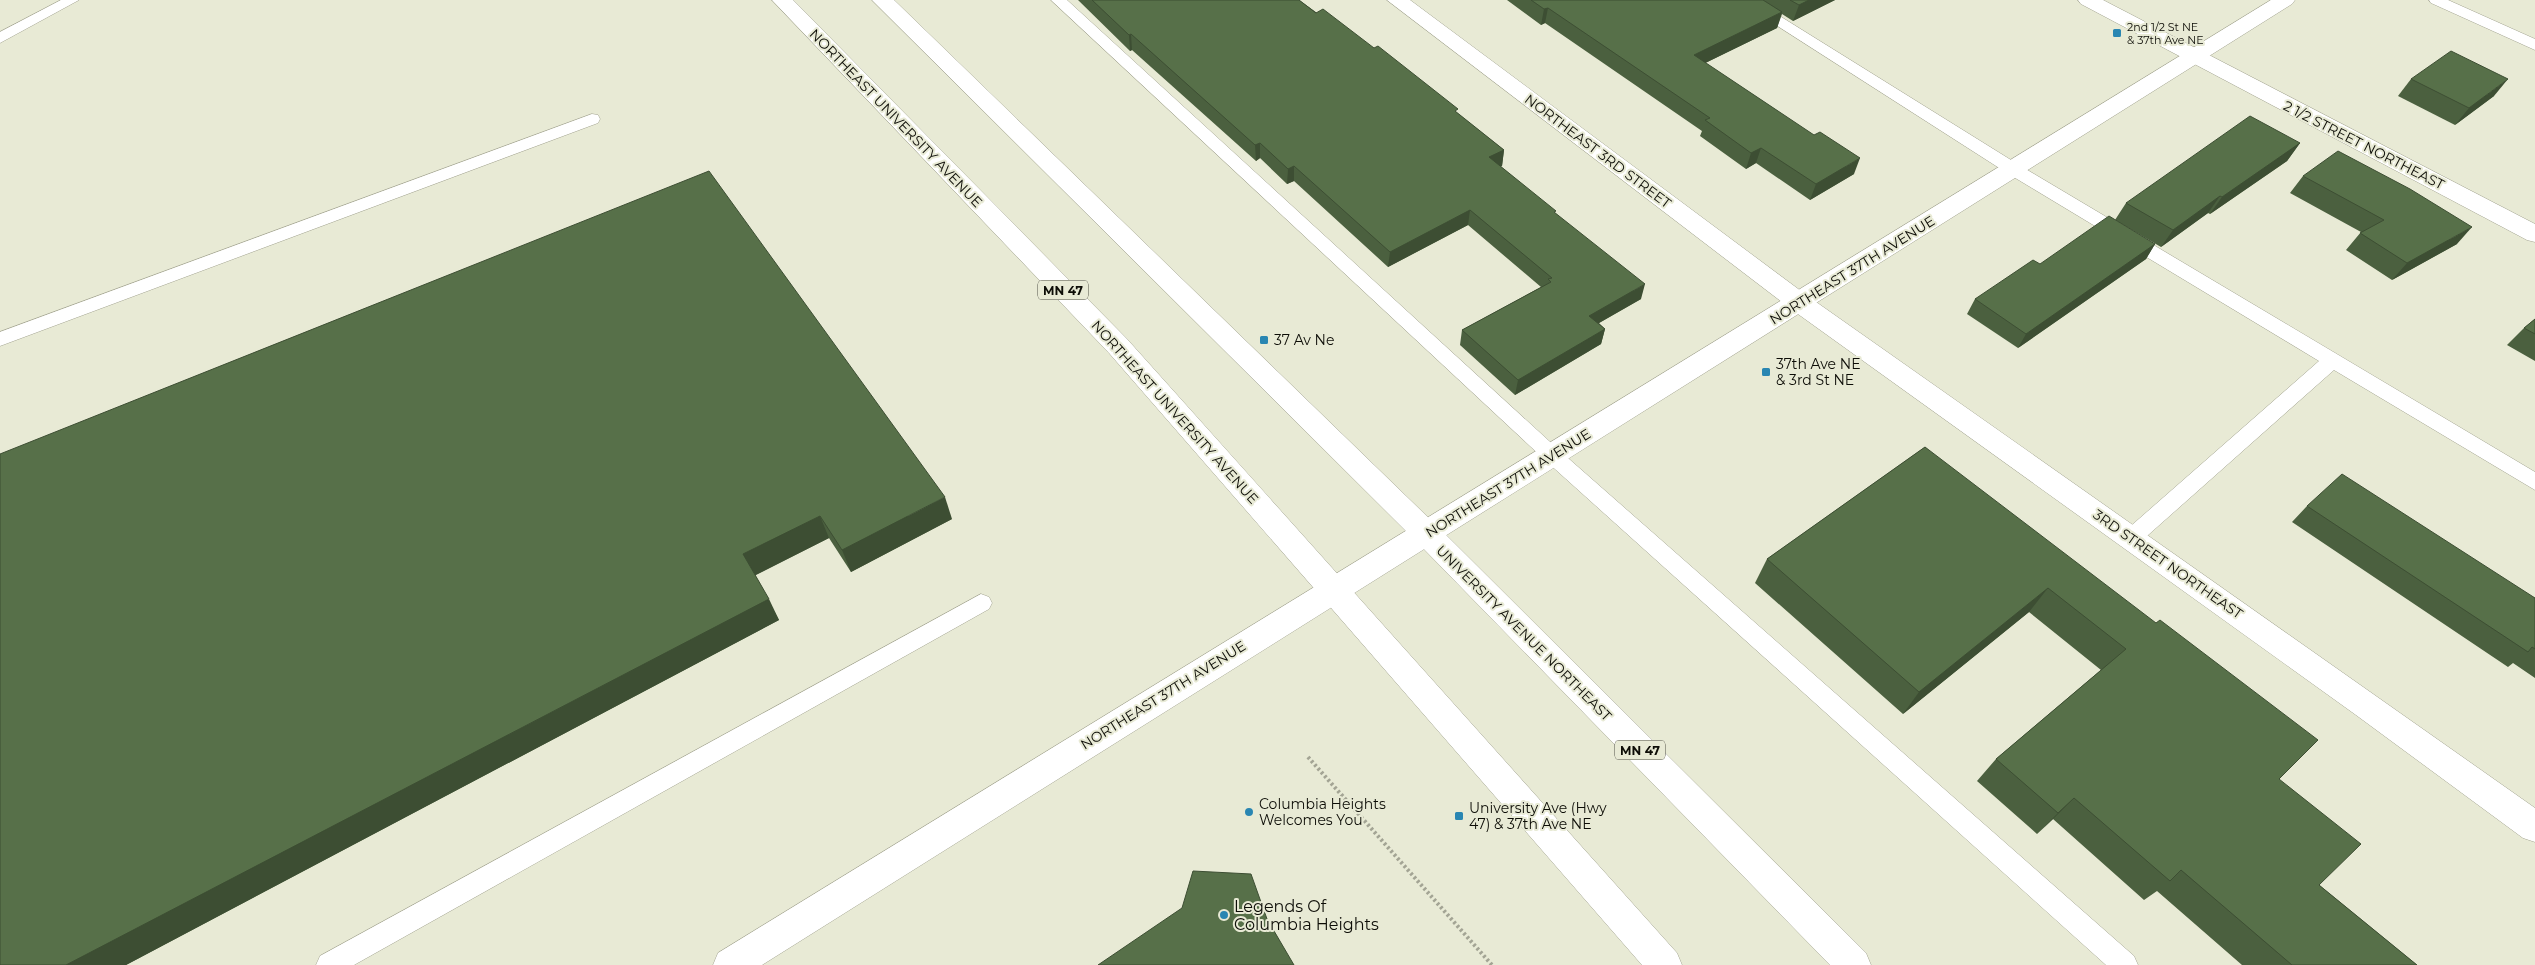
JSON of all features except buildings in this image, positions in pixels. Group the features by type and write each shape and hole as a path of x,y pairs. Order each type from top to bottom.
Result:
{"street":[{"name":"NORTHEAST UNIVERSITY AVENUE","path":"782,0 1118,346 1335,590"},
{"name":"MN 47","path":"882,0 1427,534"},
{"name":"NORTHEAST 3RD STREET","path":"1397,0 1800,303"},
{"name":"2 1/2 STREET NORTHEAST","path":"2088,0 2535,234"},
{"name":"NORTHEAST 37TH AVENUE","path":"730,965 1800,303 2285,0"},
{"name":"3RD STREET NORTHEAST","path":"1800,303 2535,827"},
{"name":"UNIVERSITY AVENUE NORTHEAST","path":"1427,534 1854,965"},
{"name":"MN 47","path":"1335,590 1665,965"}],"lane":[{"path":"0,38 72,0"},
{"path":"1058,0 1553,456 2126,965"},
{"path":"1744,0 2013,169 2535,482"},
{"path":"2436,0 2535,45"},
{"path":"0,339 592,119"},
{"path":"2131,538 2333,360"},
{"path":"330,965 981,603"}],"path":[{"path":"1308,757 1492,965"}],"place":[{"name":"2nd 1/2 St NE & 37th Ave NE","path":"2117,33"},
{"name":"37 Av Ne","path":"1264,340"},
{"name":"37th Ave NE & 3rd St NE","path":"1766,372"},
{"name":"Columbia Heights Welcomes You","path":"1249,812"},
{"name":"University Ave (Hwy 47) & 37th Ave NE","path":"1459,816"},
{"name":"Legends Of Columbia Heights","path":"1224,915"}]}
